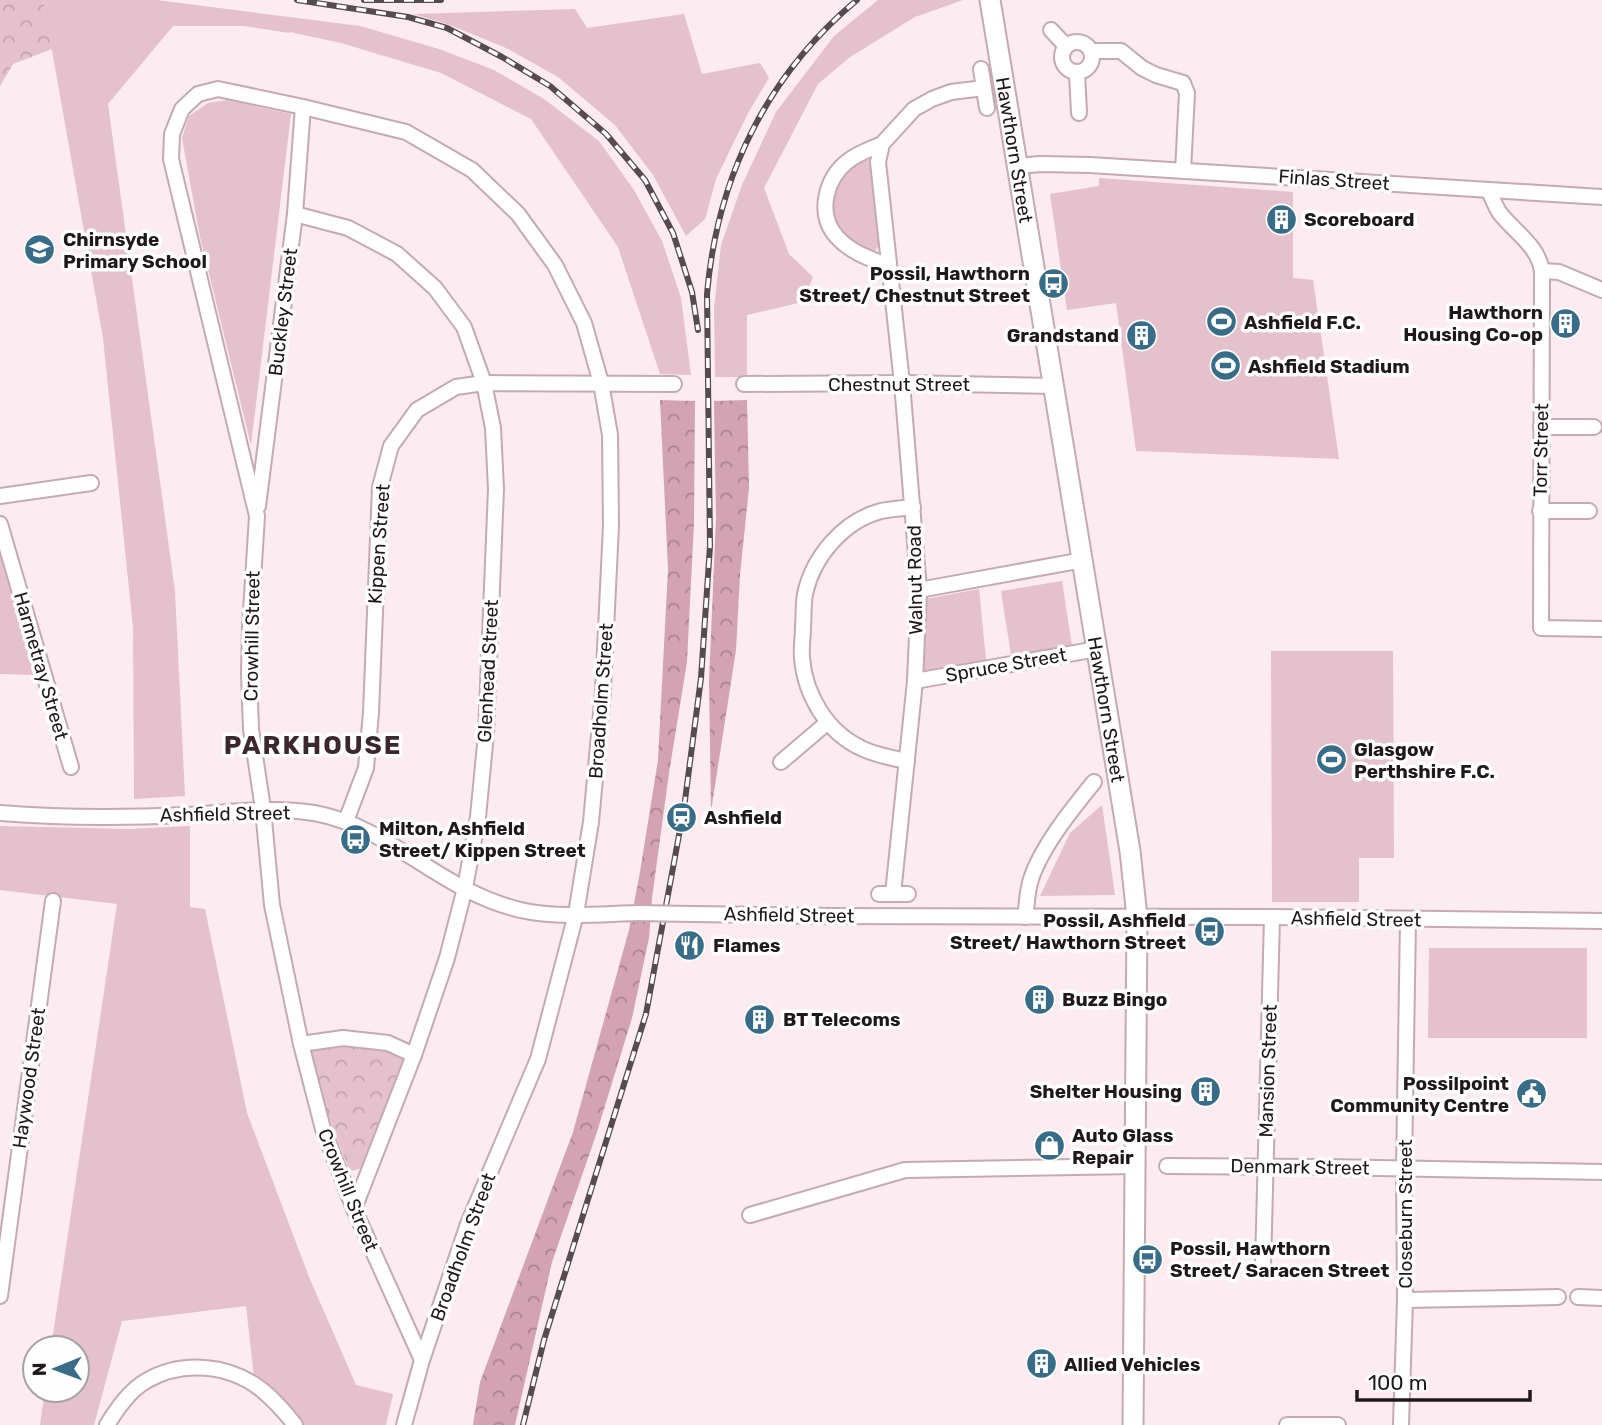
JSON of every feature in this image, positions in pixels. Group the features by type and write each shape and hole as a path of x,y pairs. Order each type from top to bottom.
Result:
{"main road":[{"name":"Hawthorn Street","path":"990,0 1130,851 1136,917 1133,1425"}],"street":[{"path":"1051,30 1066,46"},
{"path":"1070,43 1085,44 1091,51 1090,66 1077,73 1067,69 1062,61 1066,46 1070,43"},
{"path":"1091,51 1121,51 1142,68 1183,83 1187,93 1183,171"},
{"path":"981,69 987,108"},
{"path":"1077,73 1079,113"},
{"path":"889,266 847,246 835,235 827,218 825,202 829,185 838,170 850,159 882,144 914,109 951,92 984,88"},
{"name":"Crowhill Street","path":"303,107 218,89 198,94 182,109 172,134 171,159 257,516 249,674 251,729 263,809 272,905 301,1044 323,1129 354,1209 422,1360"},
{"name":"Buckley Street","path":"257,516 295,214 303,107"},
{"name":"Broadholm Street","path":"303,107 406,132 472,170 518,214 555,265 584,323 601,383 610,435 611,526 603,691 591,822 576,914 538,1059 468,1224 422,1360 404,1425"},
{"name":"Walnut Road","path":"882,144 878,162 902,383 919,590 915,681 893,894"},
{"name":"Finlas Street","path":"1018,166 1090,165 1602,197"},
{"path":"1489,191 1499,211 1535,250 1541,261 1542,271 1559,272 1602,290"},
{"name":"Glenhead Street","path":"295,214 348,228 397,254 435,288 464,327 484,383 493,428 496,489 486,734 478,817 465,888 447,958 414,1055 354,1209"},
{"name":"Torr Street","path":"1542,271 1541,628 1602,629"},
{"name":"Kippen Street","path":"346,821 366,768 371,713 380,487 391,446 417,410 456,387 484,383 674,384"},
{"name":"Chestnut Street","path":"744,384 1054,386"},
{"path":"1541,427 1594,427"},
{"path":"0,496 91,482"},
{"path":"907,761 873,754 859,748 828,722 809,692 802,656 805,595 818,561 828,546 843,531 861,520 880,512 913,506"},
{"path":"1540,511 1589,511"},
{"name":"Harmetray Street","path":"0,524 71,768"},
{"path":"919,590 1083,560"},
{"name":"Spruce Street","path":"915,681 1097,649"},
{"path":"781,762 828,722"},
{"path":"1025,917 1031,880 1045,851 1094,782"},
{"name":"Ashfield Street","path":"0,813 129,817 263,809 313,813 346,821 395,846 465,888 505,905 524,911 552,914 1602,921"},
{"name":"Haywood Street","path":"0,1296 53,901"},
{"name":"Mansion Street","path":"1263,1266 1272,917"},
{"name":"Closeburn Street","path":"1401,1425 1405,1300 1408,920"},
{"path":"301,1044 343,1038 388,1043 414,1055"},
{"path":"750,1215 905,1170 1135,1166"},
{"name":"Denmark Street","path":"1167,1166 1602,1172"},
{"path":"1405,1300 1558,1297"},
{"path":"1578,1297 1602,1298"},
{"path":"107,1425 127,1397 144,1382 190,1367 229,1371 246,1379 261,1389 295,1425"},
{"path":"1287,1425 1338,1425"}],"green space":[{"path":"0,0 43,0 52,49 13,64 0,86"},
{"path":"43,0 157,0 360,26 439,49 494,70 544,99 599,141 634,190 662,241 681,298 691,375 660,374 618,247 531,119 441,73 341,43 244,26 173,26 108,104 175,591 185,796 134,799 133,627 103,338"},
{"path":"878,0 963,0 915,17 850,57 818,84 764,188 789,254 813,277 803,302 747,315 747,377 715,377 714,308 721,245 742,185 776,112 834,36"},
{"path":"575,9 587,28 684,14 702,74 760,63 769,78 748,113 716,179 705,219 686,236 653,175 615,125 558,77 506,48 450,25 413,14"},
{"path":"227,100 291,114 251,445 200,237 182,138 189,116 208,103"},
{"path":"863,156 871,162 880,245 873,253 847,238 836,225 833,216 832,206 838,181"},
{"name":"Ashfield Stadium","path":"1099,178 1293,192 1293,278 1313,280 1339,459 1136,451 1116,303 1067,310 1050,194 1099,186"},
{"path":"660,400 695,401 694,523 687,662 669,773 649,938 632,1018 596,1135 552,1262 515,1425 473,1425 480,1382 573,1132 629,930 640,872 658,760 668,569"},
{"path":"747,400 749,488 736,650 711,811 709,680 716,519 714,401"},
{"path":"0,553 34,675 0,674"},
{"path":"1062,581 1072,646 1011,655 1001,591"},
{"path":"979,589 986,660 922,675 925,599"},
{"path":"1271,651 1393,651 1394,858 1359,858 1359,902 1272,902"},
{"path":"1102,805 1115,895 1040,896 1070,833"},
{"path":"0,826 129,829 190,826 190,907 205,909 247,1113 309,1277 356,1385 393,1394 386,1425 303,1425 286,1402 254,1377 246,1306 122,1321 94,1425 40,1425 43,1404 91,1404 91,1334 53,1334 117,904 0,890"},
{"path":"1429,948 1587,948 1587,1038 1428,1038"},
{"path":"341,1041 380,1046 406,1054 363,1168 350,1171 321,1095 311,1047"}],"railway":[{"path":"297,0 408,17 447,28 550,86 606,134 645,180 673,233 692,292 698,330"},
{"path":"364,0 441,0"},
{"path":"523,1425 544,1340 646,1014 684,808 701,678 710,546 707,294 722,210 735,170 772,96 825,30 857,0"}],"place":[{"name":"Scoreboard","path":"1281,219"},
{"name":"Chirnsyde Primary School","path":"40,250"},
{"name":"Possil, Hawthorn Street/ Chestnut Street","path":"1053,284"},
{"name":"Ashfield F.C.","path":"1221,322"},
{"name":"Hawthorn Housing Co-op","path":"1566,323"},
{"name":"Grandstand","path":"1142,335"},
{"name":"Ashfield Stadium","path":"1225,366"},
{"name":"Glasgow Perthshire F.C.","path":"1331,760"},
{"name":"Ashfield","path":"681,817"},
{"name":"Milton, Ashfield Street/ Kippen Street","path":"356,839"},
{"name":"Possil, Ashfield Street/ Hawthorn Street","path":"1209,931"},
{"name":"Flames","path":"690,945"},
{"name":"Buzz Bingo","path":"1039,999"},
{"name":"BT Telecoms","path":"760,1019"},
{"name":"Shelter Housing","path":"1205,1091"},
{"name":"Possilpoint Community Centre","path":"1532,1094"},
{"name":"Auto Glass Repair","path":"1049,1146"},
{"name":"Possil, Hawthorn Street/ Saracen Street","path":"1147,1259"},
{"name":"Allied Vehicles","path":"1041,1364"}],"district":[{"name":"PARKHOUSE","path":"313,745"}]}
